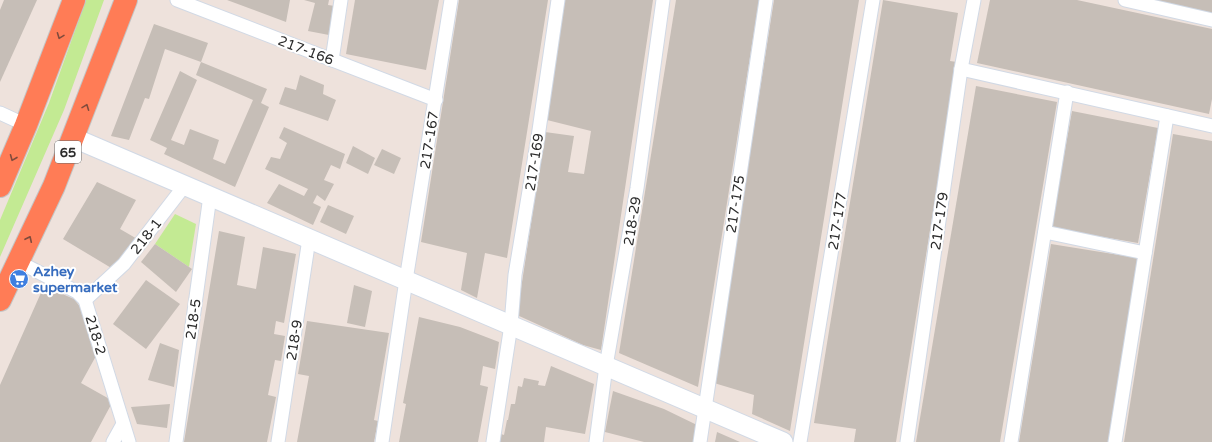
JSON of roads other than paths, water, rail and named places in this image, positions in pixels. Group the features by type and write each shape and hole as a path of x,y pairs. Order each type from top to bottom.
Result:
{"highway":[{"path":"0,186 26,125 74,0"},
{"name":"65","path":"0,300 19,262 74,138 126,0"}],"street":[{"name":"217-166","path":"177,0 436,100"},
{"path":"332,60 341,0"},
{"name":"217-167","path":"382,442 406,280 451,0"},
{"name":"217-169","path":"493,442 511,325 515,275 538,137 558,0"},
{"name":"218-29","path":"596,442 606,366 637,188 663,0"},
{"name":"217-175","path":"700,442 766,0"},
{"name":"217-177","path":"800,442 873,0"},
{"name":"217-179","path":"907,442 971,0"},
{"path":"1125,0 1212,20"},
{"path":"961,69 1212,126"},
{"path":"1012,442 1067,92"},
{"path":"0,113 26,125"},
{"path":"1115,442 1166,116"},
{"path":"74,138 783,442"},
{"name":"218-1","path":"84,300 124,264 185,185"},
{"name":"218-5","path":"176,442 210,196"},
{"path":"1045,232 1145,253"},
{"name":"218-9","path":"278,442 309,239"},
{"name":"218-2","path":"19,262 70,289 84,300 129,442"},
{"path":"113,442 123,424"}],"place":[{"name":"Azhey supermarket","path":"19,279"}]}
